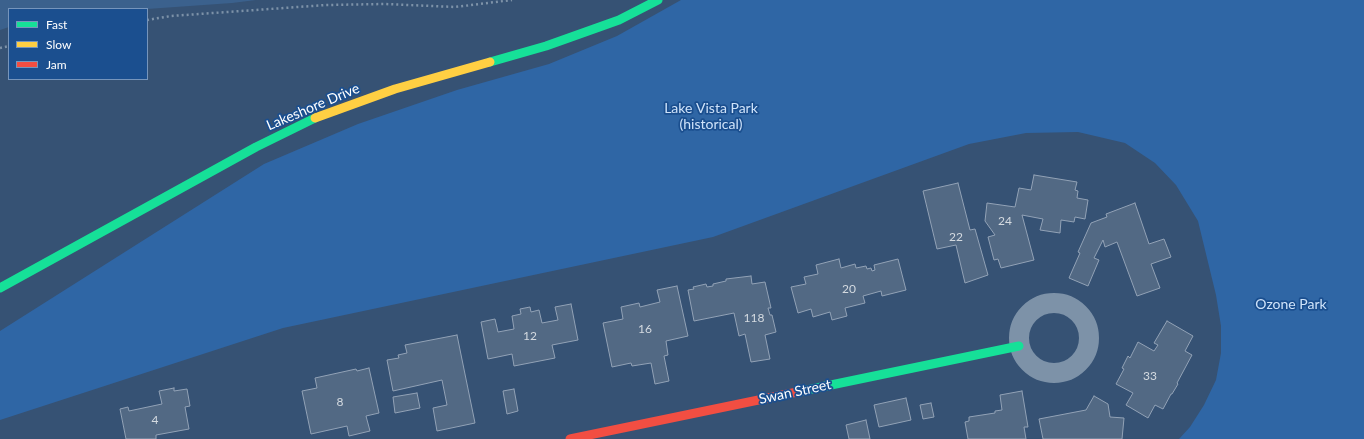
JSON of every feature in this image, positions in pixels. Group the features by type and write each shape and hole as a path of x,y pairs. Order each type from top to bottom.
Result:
{"street":[{"name":"Lakeshore Drive","path":"0,288 256,147 324,114 395,89 546,46 619,20 658,0"},
{"name":"Swan Street","path":"570,439 1019,346"}],"path":[{"path":"148,20 171,16 326,4 385,4 455,7 512,0"}],"green space":[{"name":"Lake Vista Park (historical)","path":"681,0 1364,0 1364,439 1179,439 1190,427 1204,405 1216,380 1221,353 1221,326 1216,295 1198,221 1176,185 1155,163 1125,143 1078,132 1026,133 969,144 713,237 283,328 0,420 0,331 264,164 358,124 457,90 549,64 617,36"}],"shaded area":[{"path":"0,0 256,0 148,9 8,8 8,27 0,30"}],"building":[{"path":"1034,175 1077,182 1075,190 1078,191 1077,198 1088,200 1085,219 1075,217 1074,222 1061,220 1060,233 1040,230 1043,219 1022,215 1034,260 1001,268 998,259 994,260 988,237 995,235 985,221 987,203 1015,207 1019,188 1031,190"},
{"path":"958,183 970,230 975,229 988,275 965,283 956,245 937,249 923,191"},
{"path":"1135,203 1149,244 1164,239 1171,257 1151,264 1160,288 1137,296 1117,242 1105,247 1103,240 1094,258 1099,260 1088,286 1069,278 1080,253 1078,252 1091,223 1107,217 1106,214"},
{"path":"839,259 841,268 855,264 856,268 866,266 867,269 871,268 872,271 875,270 874,265 898,259 906,290 882,296 881,291 863,296 865,303 845,308 847,316 832,320 830,312 813,317 811,309 798,313 791,287 806,284 804,277 818,274 816,265"},
{"path":"751,276 752,284 765,282 771,308 768,308 770,315 772,315 776,332 765,335 770,359 751,362 745,334 739,336 734,313 694,321 688,290 694,289 693,287 706,284 707,287 713,286 713,284 726,281 726,279"},
{"path":"677,286 688,336 666,341 668,355 664,356 669,381 655,384 651,363 632,366 631,363 612,367 603,323 623,319 621,307 639,303 640,307 660,302 657,290"},
{"path":"571,304 578,340 552,345 555,358 514,366 512,354 488,359 481,322 495,319 498,332 514,329 512,316 521,314 520,309 530,307 531,312 539,310 542,323 558,320 555,307"},
{"path":"1167,321 1193,336 1185,351 1192,355 1177,383 1178,384 1163,409 1155,405 1148,418 1126,405 1133,393 1116,384 1124,369 1122,368 1128,356 1130,358 1138,342 1154,351 1158,345 1154,343"},
{"path":"457,335 475,423 437,431 433,408 447,405 442,380 393,391 387,360 399,358 398,355 407,353 405,345"},
{"path":"369,368 379,413 366,416 370,431 349,436 347,426 311,434 302,391 317,388 315,378 356,369 357,371"},
{"path":"174,388 174,391 187,389 190,406 185,407 189,429 156,435 156,439 126,439 120,409 128,407 129,411 162,404 159,391"},
{"path":"514,389 518,411 507,414 503,391"},
{"path":"1022,391 1028,427 1024,427 1026,439 968,439 965,422 969,421 969,417 995,413 995,411 1002,410 1000,395"},
{"path":"417,393 420,408 395,413 393,397"},
{"path":"1094,396 1108,404 1110,417 1124,418 1122,439 1043,439 1039,419 1086,410"},
{"path":"906,398 911,420 879,427 874,405"},
{"path":"931,403 934,417 923,419 920,405"},
{"path":"866,420 870,439 849,439 846,425"}],"traffic: fast":[{"path":"490,62 546,46 619,20 658,0"},
{"path":"0,288 256,147 315,118"},
{"path":"802,391 1019,346"}],"traffic: slow":[{"path":"315,118 395,89 490,62"}],"traffic: jam":[{"path":"570,439 802,391"}],"park label":[{"name":"Ozone Park","path":"1291,304"}]}
